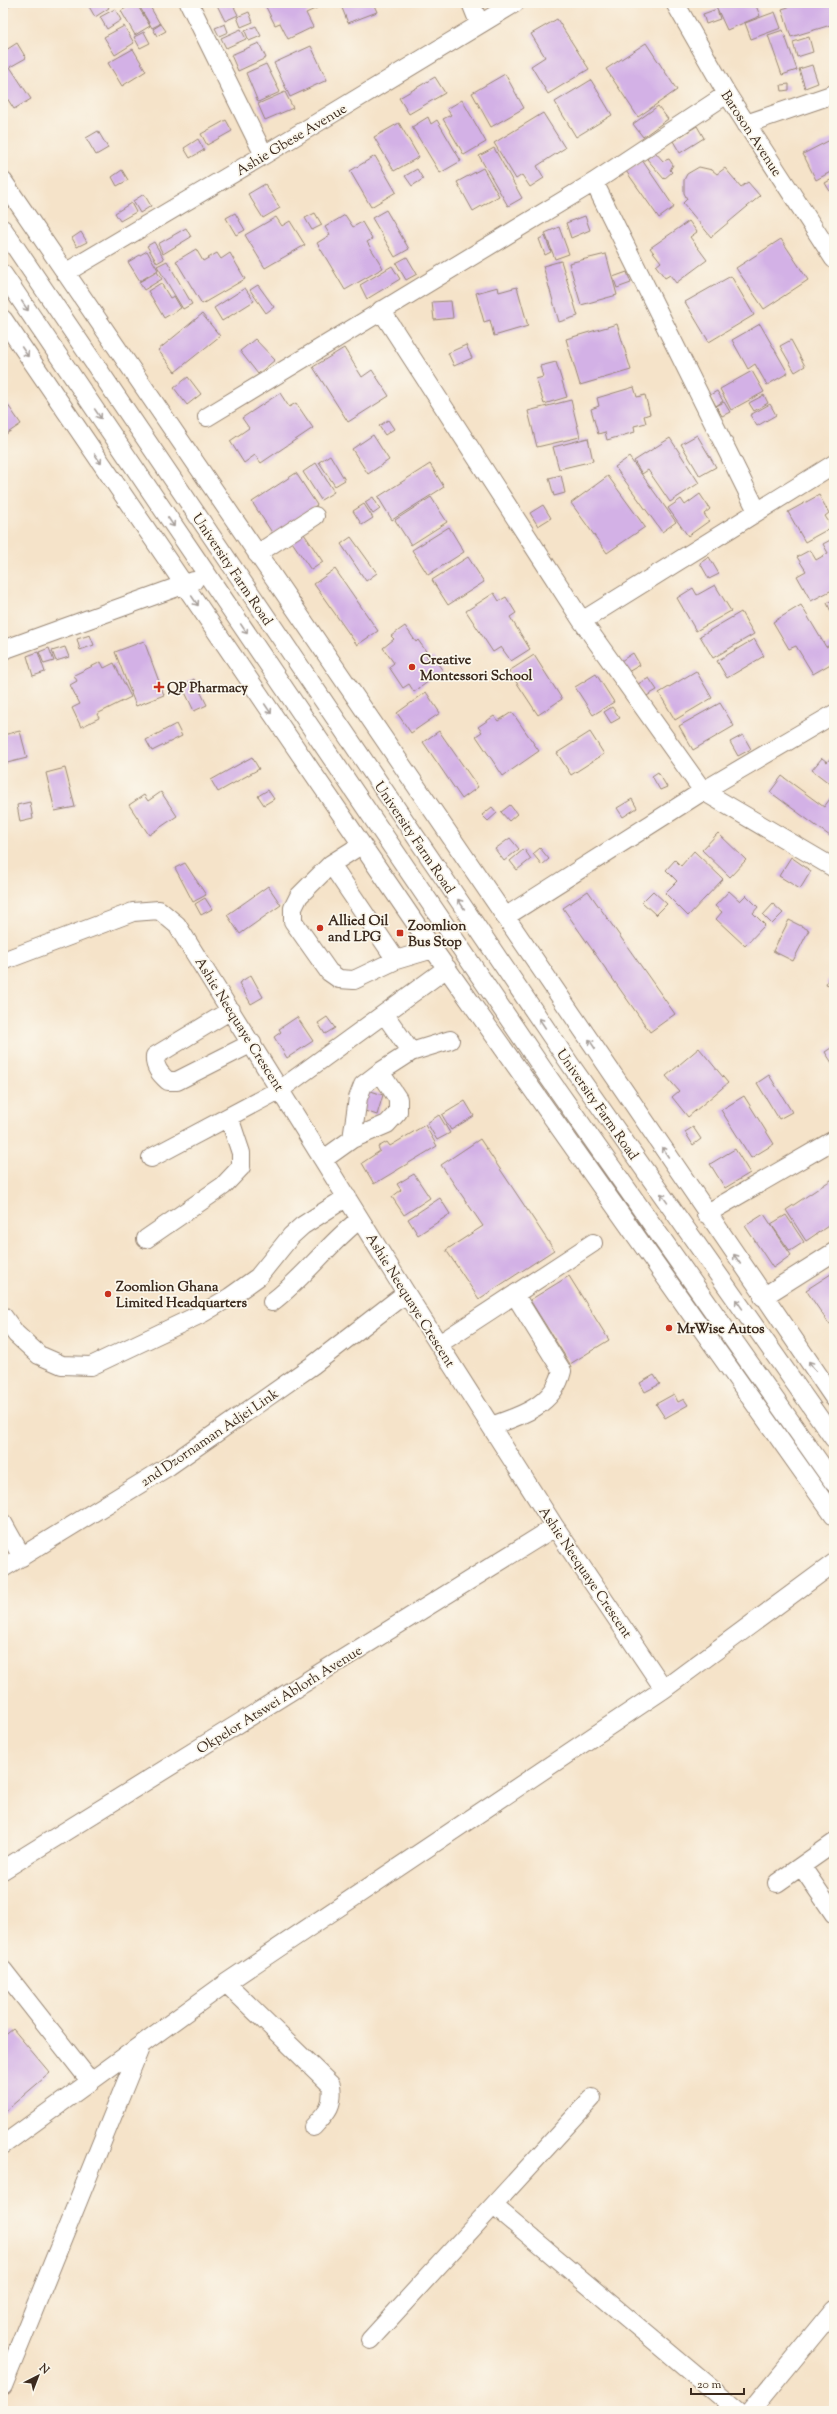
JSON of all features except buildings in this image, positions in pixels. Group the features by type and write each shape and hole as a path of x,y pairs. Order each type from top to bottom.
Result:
{"street":[{"path":"189,3 264,156"},
{"path":"471,3 480,23"},
{"name":"Ashie Gbese Avenue","path":"65,273 264,156 515,3"},
{"name":"Baroson Avenue","path":"675,3 727,94 834,259"},
{"path":"207,418 381,310 594,182 727,94"},
{"path":"746,124 834,94"},
{"path":"3,181 706,1214 834,1398"},
{"path":"594,182 757,511"},
{"name":"University Farm Road","path":"3,229 570,1064 834,1439"},
{"name":"University Farm Road","path":"3,274 549,1078 834,1483"},
{"path":"381,310 582,621 703,791 834,868"},
{"path":"3,320 433,949 834,1516"},
{"path":"582,621 834,464"},
{"path":"257,554 315,516"},
{"path":"4,648 184,585 230,564"},
{"path":"505,918 703,791 834,714"},
{"path":"361,845 331,864 299,896 293,908 294,921 329,972 339,979 354,980 396,960 433,949"},
{"path":"331,864 396,960"},
{"name":"Ashie Neequaye Crescent","path":"3,961 133,912 159,910 177,925 281,1089 406,1293 555,1527 664,1689"},
{"path":"151,1158 281,1089 386,1015 447,968"},
{"path":"231,1010 155,1056 154,1063 161,1075 168,1081 177,1081 252,1043"},
{"path":"386,1015 411,1052"},
{"path":"352,1139 358,1098 363,1085 411,1052 450,1040"},
{"path":"324,1159 352,1139 387,1124 398,1112 398,1099 380,1072"},
{"path":"146,1239 223,1186 241,1167 241,1153 230,1117"},
{"path":"706,1214 834,1140"},
{"path":"3,1316 16,1334 39,1355 62,1365 91,1366 203,1313 230,1297 258,1277 291,1236 302,1226 347,1197"},
{"path":"272,1302 297,1282 329,1246 360,1219"},
{"path":"439,1344 593,1242"},
{"path":"763,1297 834,1252"},
{"name":"2nd Dzornaman Adjei Link","path":"3,1568 169,1466 313,1365 406,1293"},
{"path":"492,1426 532,1412 549,1396 559,1382 562,1371 514,1295"},
{"path":"3,1523 22,1557"},
{"name":"Okpelor Atswei Ablorh Avenue","path":"3,1870 555,1527"},
{"path":"3,2145 140,2048 226,1984 664,1689 834,1563"},
{"path":"777,1883 802,1867 834,1843"},
{"path":"802,1867 834,1914"},
{"path":"3,1970 91,2082"},
{"path":"226,1984 331,2085 333,2098 328,2111 313,2127"},
{"path":"3,2386 140,2048"},
{"path":"370,2340 592,2098"},
{"path":"494,2206 738,2411"},
{"path":"751,2411 834,2310"}],"place":[{"name":"Creative Montessori School","path":"412,667"},
{"name":"QP Pharmacy","path":"159,687"},
{"name":"Allied Oil and LPG","path":"320,928"},
{"name":"Zoomlion Bus Stop","path":"400,933"},
{"name":"Zoomlion Ghana Limited Headquarters","path":"108,1294"},
{"name":"MrWise Autos","path":"669,1328"}]}
